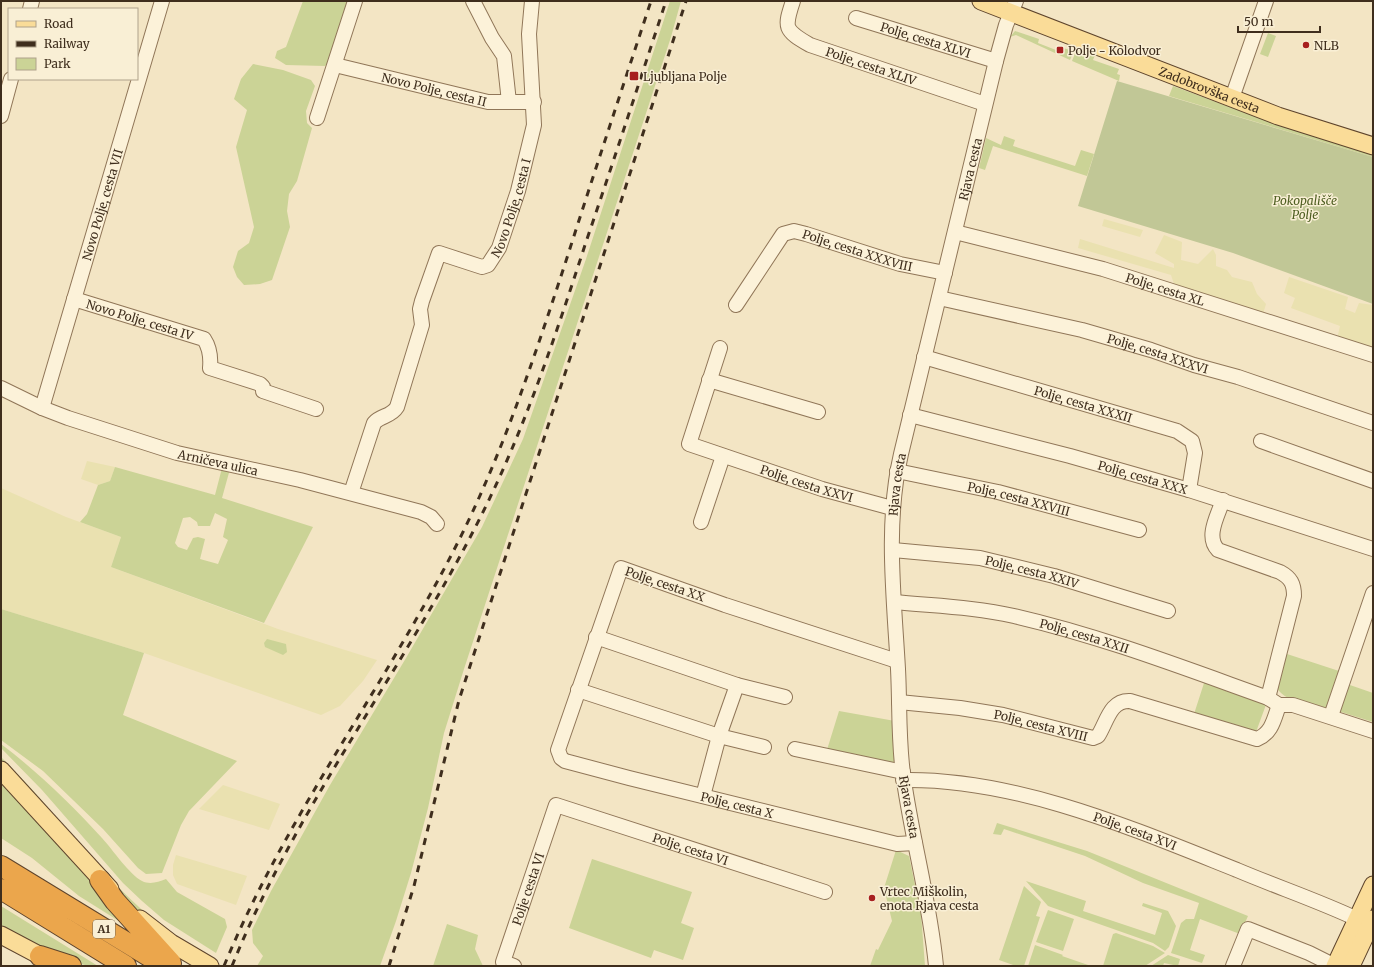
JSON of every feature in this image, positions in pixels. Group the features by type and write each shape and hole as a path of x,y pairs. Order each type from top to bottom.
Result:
{"highway":[{"name":"A1","path":"1,866 165,966"},
{"path":"100,880 115,901 174,966"},
{"name":"A1","path":"1,889 126,966"},
{"path":"40,956 71,966"}],"main road":[{"name":"Zadobrovška cesta","path":"981,1 1014,7 1278,116 1373,146"},
{"path":"1,770 20,789 100,880 155,932 210,966"},
{"path":"1351,966 1373,885"},
{"path":"1335,966 1365,919"},
{"path":"1,936 61,966"}],"street":[{"name":"Novo Polje, cesta VII","path":"42,408 162,1"},
{"path":"317,118 355,1"},
{"path":"473,1 492,38 504,56 509,102"},
{"name":"Novo Polje, cesta I","path":"351,493 374,423 378,418 394,413 397,407 422,325 420,309 439,253 482,267 488,266 499,248 518,191 534,125 534,102 529,34 532,1"},
{"name":"Polje, cesta XLIV","path":"794,1 787,21 787,28 793,35 810,45 986,104"},
{"path":"1232,98 1266,1"},
{"name":"Rjava cesta","path":"936,966 929,913 903,776 894,602 892,508 897,471 910,415 996,61 1014,7"},
{"name":"Polje, cesta XLVI","path":"856,18 996,61"},
{"name":"Novo Polje, cesta II","path":"335,65 488,102 534,102"},
{"path":"1,116 11,80"},
{"name":"Polje, cesta XXXVIII","path":"736,305 783,234 789,232 806,234 900,264 945,273"},
{"name":"Polje, cesta XL","path":"955,232 1103,269 1373,355"},
{"name":"Polje, cesta XXXVI","path":"939,298 1070,327 1151,350 1194,365 1238,377 1373,424"},
{"name":"Novo Polje, cesta IV","path":"74,299 204,340 208,346 210,354 210,368 260,384 264,391 316,409"},
{"name":"Polje, cesta XXVI","path":"720,348 689,444 822,489 892,508"},
{"name":"Polje, cesta XXXII","path":"924,357 1177,431 1192,441 1195,453 1189,490"},
{"path":"709,380 818,412"},
{"name":"Arničeva ulica","path":"1,388 42,408 102,430 177,453 300,480 421,512 431,517 437,524"},
{"name":"Polje, cesta XXX","path":"910,415 1070,456 1189,490 1373,550"},
{"path":"1261,441 1373,481"},
{"path":"701,522 723,456"},
{"name":"Polje, cesta XXVIII","path":"897,471 998,492 1139,530"},
{"path":"1223,500 1213,530 1211,540 1213,545 1218,550 1280,572 1287,576 1292,582 1294,588 1294,596 1274,701"},
{"name":"Polje, cesta XXIV","path":"893,550 980,558 1054,576 1168,611"},
{"name":"Polje, cesta XX","path":"596,637 621,568 725,605 897,661"},
{"path":"1331,716 1373,592"},
{"name":"Polje, cesta XXII","path":"894,602 987,611 1046,624 1131,650 1274,701 1331,716 1373,731"},
{"path":"764,747 719,736 578,690 596,637 737,685 785,697"},
{"path":"703,796 719,736 737,685"},
{"name":"Polje, cesta X","path":"578,690 558,750 561,758 565,761 897,844 915,843"},
{"name":"Polje, cesta XVIII","path":"899,702 960,708 1003,715 1093,738 1098,736 1111,709 1123,700 1257,739 1265,736 1269,732 1274,701"},
{"name":"Polje, cesta XVI","path":"795,749 903,776 956,782 1015,793 1091,815 1365,919"},
{"name":"Polje, cesta VI","path":"556,805 825,892"},
{"name":"Polje cesta VI","path":"514,966 503,962 556,805"},
{"path":"1233,966 1248,929 1309,953 1335,966"}],"shaded area":[{"path":"1104,219 1143,230 1140,237 1102,226"},
{"path":"1164,235 1182,242 1181,260 1198,264 1213,249 1216,255 1216,266 1227,270 1232,277 1252,282 1257,294 1266,304 1263,314 1175,287 1171,275 1078,248 1080,239 1174,268 1174,264 1155,253"},
{"path":"1289,277 1348,297 1345,309 1355,313 1359,303 1373,305 1373,350 1337,339 1340,326 1291,308 1295,298 1284,293"},
{"path":"87,461 115,467 110,481 98,485 81,479"},
{"path":"1,488 66,517 121,537 111,567 278,629 377,660 363,681 340,706 321,715 144,653 1,609"},
{"path":"223,785 280,804 269,830 199,809"},
{"path":"176,855 247,876 236,905 177,884 173,875 173,865"}],"green space":[{"path":"303,1 348,1 332,58 325,66 286,65 275,58 277,51 286,47"},
{"path":"670,1 681,1 671,37 464,669 444,733 428,808 411,873 380,966 257,966 263,956 253,943 252,930 271,891 330,785 482,527 523,439 586,259"},
{"path":"1015,31 1039,39 1038,43 1061,52 1063,48 1074,51 1070,60 1016,35 1010,37"},
{"path":"1268,33 1276,36 1268,57 1260,54"},
{"path":"1076,51 1095,55 1093,60 1119,69 1117,74 1120,75 1119,81 1072,61"},
{"path":"253,64 283,70 311,80 315,86 306,111 307,123 312,128 297,181 289,194 287,211 290,227 272,280 260,284 244,285 237,277 233,267 238,251 249,243 254,227 236,147 247,110 234,99 241,79"},
{"name":"Pokopališče Polje","path":"1117,81 1373,157 1373,304 1233,253 1078,206"},
{"path":"1173,86 1270,122 1373,155 1373,157 1169,96"},
{"path":"1004,136 1015,140 1013,146 1075,166 1081,150 1094,154 1087,176 993,146 985,170 979,168 986,138 1001,145"},
{"path":"115,467 215,495 222,468 230,469 222,498 313,527 264,623 111,567 121,537 80,522 87,514 98,485 110,481","holes":["215,513 227,519 223,537 228,540 218,564 200,559 205,539 198,537 193,538 187,550 178,547 175,543 183,518 190,517 197,522 198,526 210,526"]},
{"path":"1,609 144,653 123,715 237,761 189,811 181,825 162,873 146,874 138,868 103,829 43,771 1,740"},
{"path":"267,639 286,644 287,652 283,655 265,647 264,643"},
{"path":"1287,654 1339,671 1341,675 1327,708 1313,707 1296,702 1282,694 1277,689 1276,683 1278,673 1284,656"},
{"path":"1205,680 1267,702 1256,732 1194,714"},
{"path":"1347,684 1373,693 1373,722 1338,711"},
{"path":"839,711 895,721 897,767 826,753"},
{"path":"1,744 41,777 66,801 102,838 137,878 148,883 166,879 177,892 225,919 227,927 216,953 164,920 123,883 42,790 1,748"},
{"path":"1,757 19,775 104,872 148,916 210,962 138,912 1,761"},
{"path":"1,780 84,872 130,928 79,896 32,858 1,838"},
{"path":"997,823 1087,851 1248,916 1240,934 1200,919 1190,950 1205,955 1202,963 1171,953 1181,923 1186,919 1194,919 1199,903 1143,883 1085,856 1004,829 1001,835 993,834"},
{"path":"896,850 909,856 921,914 925,966 870,966 876,949 878,950 892,921 884,888"},
{"path":"592,859 692,892 681,923 694,928 683,960 654,950 651,958 569,928"},
{"path":"1026,881 1086,901 1083,911 1155,935 1162,913 1142,906 1143,903 1168,911 1176,926 1169,947 1165,951 1153,943 1048,906"},
{"path":"1024,886 1041,902 1036,916 1040,917 1024,966 1016,966 999,960"},
{"path":"1,906 98,966 85,965 60,958 1,927"},
{"path":"1048,910 1074,919 1063,951 1036,942"},
{"path":"447,924 478,935 475,949 483,966 433,966"},
{"path":"1116,933 1153,946 1165,953 1145,966 1103,966 1113,934"},
{"path":"1035,945 1063,955 1062,956 1091,966 1028,966"},
{"path":"1168,955 1180,959 1178,966 1164,963 1163,966 1151,966"}],"railway":[{"path":"224,966 249,909 278,854 308,800 404,641 463,532 478,500 506,433 531,366 651,1"},
{"path":"232,966 258,908 287,851 318,795 418,630 450,574 480,518 496,484 539,381 666,1"},
{"path":"389,966 414,886 459,700 686,1"}],"place":[{"name":"NLB","path":"1306,45"},
{"name":"Polje - Kolodvor","path":"1060,50"},
{"name":"Ljubljana Polje","path":"634,76"},
{"name":"Vrtec Miškolin, enota Rjava cesta","path":"872,898"}]}
